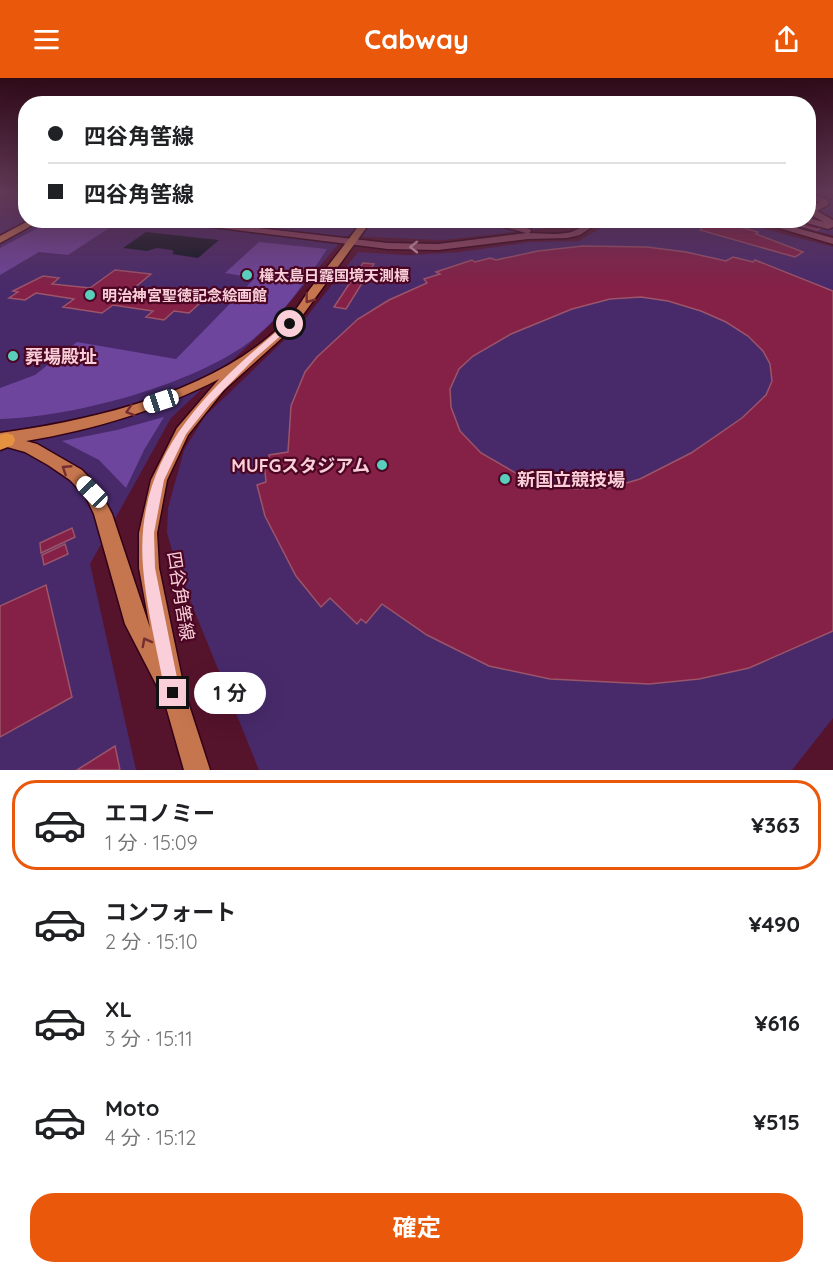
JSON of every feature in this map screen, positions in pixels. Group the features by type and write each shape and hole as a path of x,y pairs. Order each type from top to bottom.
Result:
{"main road":[{"path":"0,240 23,228"},
{"name":"四谷角筈線","path":"197,770 173,693 149,568 148,533 159,480 182,432 219,387 290,324 362,228"},
{"name":"四谷角筈線","path":"2,441 126,413 198,386 250,358"},
{"name":"四谷角筈線","path":"2,441 31,448 54,461 76,475 92,492 103,514 136,624 173,693"}],"street":[{"path":"816,225 831,232"},
{"path":"230,228 351,242 423,247 577,233 585,228"},
{"path":"481,242 498,236 501,232 494,228"},
{"path":"515,228 577,233"},
{"path":"806,228 831,232"}],"shaded area":[{"path":"0,224 18,224 18,228 549,228 442,240 345,236 274,321 171,418 90,564 136,770 0,770"},
{"path":"816,224 833,224 833,235 804,228 816,228"},
{"path":"38,228 109,228 68,255 39,252 0,275 0,248"},
{"name":"新国立競技場","path":"601,228 761,228 833,247 833,718 792,770 259,770 179,573 167,533 168,508 184,450 205,416 300,325 358,252 408,255 460,252 530,242 579,241"},
{"path":"259,242 327,249 280,314 244,346 191,374 126,397 60,413 0,419 0,388 35,375 77,342 176,359 255,278 225,273"},
{"path":"164,417 144,450 126,488 99,460 62,441 117,430"}],"water":[{"path":"146,232 219,240 198,258 172,254 174,252 172,250 157,248 147,251 123,248"}],"building":[{"path":"702,228 744,228 803,252 795,257 700,230"},
{"name":"MUFGスタジアム","path":"583,246 647,247 686,252 726,261 733,257 753,262 755,260 833,291 833,631 749,668 699,679 649,684 550,679 489,666 427,635 382,604 366,623 361,619 357,624 330,598 321,607 296,576 265,516 257,485 266,482 264,460 269,459 269,455 288,452 291,406 305,372 317,357 358,319 389,300 427,283 424,279 440,274 436,272 472,260 475,262 490,258 496,260 538,251","holes":["641,297 668,301 701,311 726,322 748,336 763,351 770,364 772,381 766,395 742,418 691,453 640,479 609,488 571,489 521,476 481,453 460,431 451,407 450,389 459,369 473,356 511,334 572,309 610,299"]},
{"path":"363,263 374,264 346,309 334,307"},
{"name":"明治神宮聖徳記念絵画館","path":"115,270 151,274 127,294 166,299 173,293 193,296 187,301 200,303 189,313 174,311 164,320 146,317 153,311 113,305 102,313 63,307 74,299 36,293 25,300 9,298 18,292 13,291 43,276 59,278 52,284 90,288"},
{"path":"72,528 75,537 41,553 40,543"},
{"path":"65,544 68,554 44,565 42,555"},
{"path":"46,585 72,697 0,737 0,606"},
{"path":"115,746 120,770 77,770"}],"place":[{"name":"樺太島日露国境天測標","path":"247,275"},
{"name":"明治神宮聖徳記念絵画館","path":"90,295"},
{"name":"葬場殿址","path":"13,356"},
{"name":"MUFGスタジアム","path":"382,465"},
{"name":"新国立競技場","path":"505,479"}],"route":[{"path":"173,693 149,568 148,533 159,480 182,432 206,401 250,358 290,324"}]}
